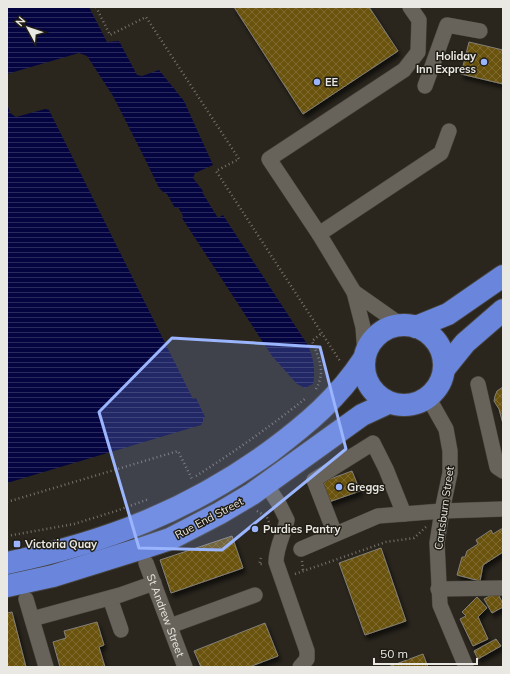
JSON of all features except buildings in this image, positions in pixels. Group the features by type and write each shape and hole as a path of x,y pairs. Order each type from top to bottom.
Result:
{"highway":[{"path":"409,326 448,314 503,276"},
{"path":"364,356 364,375 367,383 376,395 388,403 396,405 411,405 418,403 428,398 436,390 440,383 444,369 465,342 503,310"},
{"path":"7,563 90,542 136,526 181,506 229,479 279,445 337,395 351,378 373,339 379,333 393,326 409,326 424,330 435,340 442,354 444,369"},
{"name":"Rue End Street","path":"7,586 54,576 170,539 220,513 266,484 362,415 388,403"}],"street":[{"path":"364,356 363,327 354,292 319,234 269,159 404,70 418,52 419,20 410,7"},
{"path":"425,86 447,25 480,32"},
{"path":"319,234 441,154 449,131"},
{"path":"354,292 409,326"},
{"path":"478,384 497,467 503,471"},
{"name":"Cartsburn Street","path":"428,398 446,429 450,450 450,473 437,543 438,589 440,605 466,667"},
{"path":"335,534 314,480 372,443 386,469 404,514"},
{"path":"266,484 280,504 287,520 284,534 276,551 276,562 307,651 304,663"},
{"path":"301,549 378,516 442,511 503,509"},
{"name":"St Andrew Street","path":"146,563 185,667"},
{"path":"32,619 110,598 154,583"},
{"path":"438,589 503,588"},
{"path":"170,626 255,595"},
{"path":"110,598 121,630"},
{"path":"26,599 46,667"}],"path":[{"path":"96,7 110,35 146,17 239,159 216,171 351,378"},
{"path":"315,390 322,374 320,359 312,341 322,333"},
{"path":"185,482 235,451 287,414 310,394"},
{"path":"7,502 178,452 192,478"},
{"path":"7,536 74,524 116,512 150,499"}],"highlighted area":[{"path":"172,338 320,347 346,449 222,550 139,548 99,412"}],"shaded area":[{"path":"7,7 89,7 107,42 119,41 137,75 142,76 159,70 184,101 213,165 195,173 193,178 203,191 202,192 218,218 223,215 307,344 313,363 313,384 305,388 297,384 272,356 182,218 183,216 178,207 175,208 167,194 159,188 113,96 87,56 79,53 7,74"},
{"path":"7,103 10,113 16,117 45,109 49,110 193,399 196,398 205,417 203,418 201,425 7,483"}],"place":[{"name":"Holiday Inn Express","path":"484,62"},
{"name":"EE","path":"317,82"},
{"name":"Greggs","path":"339,487"},
{"name":"Purdies Pantry","path":"255,529"},
{"name":"Victoria Quay","path":"17,544"}]}
